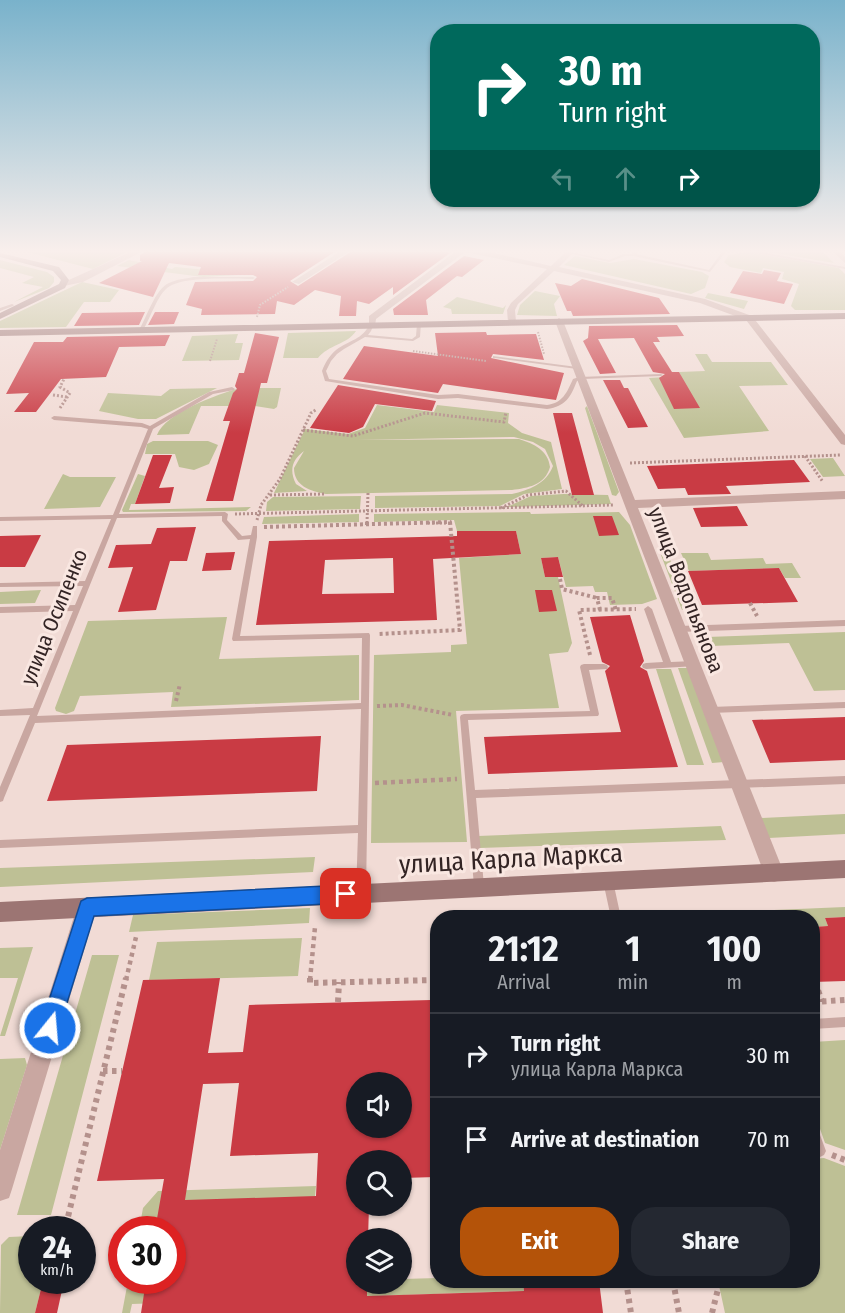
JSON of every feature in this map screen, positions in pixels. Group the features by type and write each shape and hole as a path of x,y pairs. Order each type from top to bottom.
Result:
{"street":[{"path":"372,324 372,318 382,310"},
{"path":"511,310 512,322"},
{"path":"728,310 749,318 845,442"},
{"path":"0,333 845,316"},
{"name":"улица Водопьянова","path":"559,321 774,873"},
{"path":"630,504 839,495"},
{"name":"улица Карла Маркса","path":"0,912 845,869"},
{"path":"0,1189 87,907"}],"lane":[{"path":"141,330 152,310"},
{"path":"372,324 364,336 334,351 324,371 327,380 438,397 458,396 554,407 568,398 579,373"},
{"path":"364,336 413,340 418,337 419,324"},
{"path":"495,357 579,373 661,375"},
{"path":"54,418 141,425 151,428 205,396 232,389"},
{"name":"улица Осипенко","path":"0,798 151,428"},
{"path":"0,519 225,514 224,520 240,538 254,537"},
{"path":"255,527 236,639 366,635 361,894"},
{"path":"0,585 88,583"},
{"path":"0,610 78,608"},
{"path":"648,609 668,665"},
{"path":"679,629 845,623"},
{"path":"646,666 693,664"},
{"path":"479,888 464,717 595,714 584,667 604,667"},
{"path":"711,710 845,705"},
{"path":"32,720 364,706"},
{"path":"0,713 36,711"},
{"path":"471,794 845,780"},
{"path":"0,844 362,829"},
{"path":"608,881 614,910"},
{"path":"820,1024 845,1022"}],"path":[{"path":"254,327 259,310"},
{"path":"210,361 219,334"},
{"path":"446,356 467,358"},
{"path":"53,395 68,397 69,393 60,387 64,379"},
{"path":"303,430 353,436 425,413 504,422 508,402"},
{"path":"259,514 261,506 280,479 311,413 317,409"},
{"path":"668,461 845,454"},
{"path":"804,456 839,495"},
{"path":"499,509 528,495 566,491 584,507"},
{"path":"367,525 368,493"},
{"path":"269,495 326,494"},
{"path":"225,514 584,507 630,504"},
{"path":"255,527 450,522 460,630 366,635"},
{"path":"560,579 562,589 597,598 612,598 616,609"},
{"path":"597,598 600,610"},
{"path":"594,667 579,610 648,609"},
{"path":"364,706 402,705 464,717"},
{"path":"363,783 470,779"},
{"path":"315,927 310,983 430,980"},
{"path":"68,1216 136,937"},
{"path":"338,1002 339,982"},
{"path":"820,996 822,1001 845,1000"},
{"path":"103,1071 122,1071"},
{"path":"627,1288 631,1313"},
{"path":"674,1288 679,1313"},
{"path":"711,1313 718,1288"}],"green space":[{"path":"23,310 78,310 66,327 0,328 0,321"},
{"path":"451,310 504,310 503,314 452,314"},
{"path":"518,310 556,310 557,316 517,315"},
{"path":"356,331 348,339 327,350 318,358 283,358 288,333"},
{"path":"238,334 235,343 243,343 239,360 182,361 192,336"},
{"path":"695,354 707,354 712,362 771,362 788,385 739,386 769,431 684,438 649,378 681,376 679,372 705,371"},
{"path":"217,388 156,419 138,419 99,411 108,393 161,396 170,389"},
{"path":"240,388 281,388 277,407 274,409 255,406 201,406 189,434 157,435 170,419 181,412"},
{"path":"377,405 434,412 437,405 509,413 508,423 522,433 551,442 562,489 524,494 500,506 375,508 375,496 512,494 536,485 541,482 546,477 553,466 545,449 533,442 514,437 357,440 519,439 539,449 549,461 548,473 540,482 530,487 512,490 326,494 304,487 297,479 294,468 304,451 294,462 292,470 296,484 307,491 274,493 305,429 348,434 365,428"},
{"path":"587,406 619,492 616,496 612,495 585,408"},
{"path":"153,441 208,441 218,445 209,464 194,470 179,467 175,454 145,454 147,444"},
{"path":"833,458 845,476 823,477 810,459"},
{"path":"63,474 70,477 116,477 100,507 44,509"},
{"path":"138,474 145,476 135,504 131,504 129,510 251,507 246,511 123,512"},
{"path":"608,495 611,504 507,507 531,496"},
{"path":"361,496 360,509 266,511 267,502 273,497"},
{"path":"530,512 531,514 619,512 630,525 657,599 642,604 610,605 607,592 595,592 593,586 566,587 558,557 541,558 545,577 558,577 572,643 568,652 549,654 559,708 456,711 467,842 371,843 374,655 451,652 451,645 467,644 459,558 521,554 516,531 457,531 454,520 374,522 374,514"},
{"path":"359,514 359,522 262,524 264,517"},
{"path":"681,553 708,553 711,560 763,558 766,564 792,563 801,578 785,578 779,568 689,571"},
{"path":"661,555 668,555 691,610 682,610"},
{"path":"41,590 35,603 0,604 0,592"},
{"path":"227,617 219,659 359,655 359,700 171,707 173,692 80,696 74,711 66,714 56,711 55,708 88,621"},
{"path":"845,632 845,690 814,691 789,643 711,646 707,637"},
{"path":"678,668 689,668 724,762 712,763"},
{"path":"656,669 671,669 704,765 687,765"},
{"path":"845,814 845,834 769,838 760,818"},
{"path":"721,826 726,840 479,848 478,836"},
{"path":"315,857 313,872 0,887 0,868"},
{"path":"845,907 845,917 825,918 828,926 820,927 820,910 774,910"},
{"path":"310,908 309,923 129,932 133,915"},
{"path":"302,938 298,976 149,980 157,942"},
{"path":"33,947 5,1036 0,1036 18,978 0,978 0,948"},
{"path":"92,955 119,955 51,1215 17,1215"},
{"path":"845,1040 845,1150 825,1143 820,1129 820,1042"},
{"path":"25,1058 27,1065 0,1150 0,1059"},
{"path":"820,1158 845,1166 845,1313 725,1313 720,1288 820,1288"},
{"path":"316,1186 315,1196 186,1223 186,1216 142,1216 143,1208 158,1191"},
{"path":"9,1237 18,1237 18,1294 40,1294 35,1313 0,1313 1,1245"},
{"path":"430,1278 430,1288 524,1288 524,1291 342,1297 348,1294 412,1294 412,1279"},
{"path":"126,1294 186,1294 309,1298 132,1304 130,1313 122,1313"}],"building":[{"path":"202,310 276,310 275,314 201,315"},
{"path":"340,310 356,310 356,316 339,316"},
{"path":"393,310 427,310 428,315 394,315"},
{"path":"667,310 670,314 573,316 571,311 567,311"},
{"path":"145,312 139,325 74,326 82,313"},
{"path":"155,312 179,312 174,324 148,325"},
{"path":"677,325 684,336 657,337 660,342 653,342 672,372 679,372 700,408 674,409 659,378 665,374 653,372 634,338 598,339 616,373 600,374 583,341 588,338 589,326"},
{"path":"486,332 487,335 536,334 544,360 493,354 491,358 564,373 556,400 443,384 438,393 343,379 364,346 438,356 435,333"},
{"path":"255,333 279,337 267,383 261,383 233,501 206,501 230,421 223,421 233,393 237,389 235,386 239,373 244,373"},
{"path":"170,335 165,346 119,347 106,377 61,379 36,412 14,412 29,393 6,394 34,342 63,342 67,337"},
{"path":"603,380 620,380 624,388 628,388 648,427 628,428"},
{"path":"338,385 436,401 432,411 375,404 363,427 349,433 310,428"},
{"path":"553,413 572,413 594,495 572,495"},
{"path":"153,455 172,455 159,488 174,487 170,503 135,504"},
{"path":"794,460 810,482 726,486 731,494 688,495 685,488 658,489 647,466"},
{"path":"737,506 748,526 701,527 693,508"},
{"path":"593,516 612,516 619,535 599,536"},
{"path":"196,527 187,561 170,561 156,610 118,612 133,567 108,568 116,545 151,544 157,528"},
{"path":"457,531 516,531 521,554 433,559 437,620 256,625 269,541 457,536","holes":["393,558 394,593 322,594 325,560"]},
{"path":"41,535 25,567 0,567 0,536"},
{"path":"235,552 231,570 202,571 206,553"},
{"path":"558,557 563,577 545,577 541,558"},
{"path":"779,568 798,602 702,605 688,571"},
{"path":"535,590 552,590 557,611 539,612"},
{"path":"630,615 644,661 640,667 647,671 678,767 488,774 484,737 621,732 605,671 610,666 602,662 590,617"},
{"path":"845,717 845,760 770,763 752,720"},
{"path":"321,736 317,791 47,801 67,745"},
{"path":"845,917 845,981 820,982 820,927 828,926 825,918"},
{"path":"220,978 208,1053 243,1052 249,1005 430,1000 430,1177 412,1178 412,1150 346,1150 346,1216 369,1216 368,1228 346,1228 346,1294 367,1294 367,1296 524,1291 524,1288 600,1288 603,1313 141,1313 144,1294 186,1294 186,1216 157,1216 164,1179 97,1181 143,980","holes":["239,1083 230,1156 318,1153 316,1196 185,1200 203,1084"]},
{"path":"40,1294 61,1294 57,1313 35,1313"}],"route":[{"path":"50,1028 87,907 346,894"}]}
